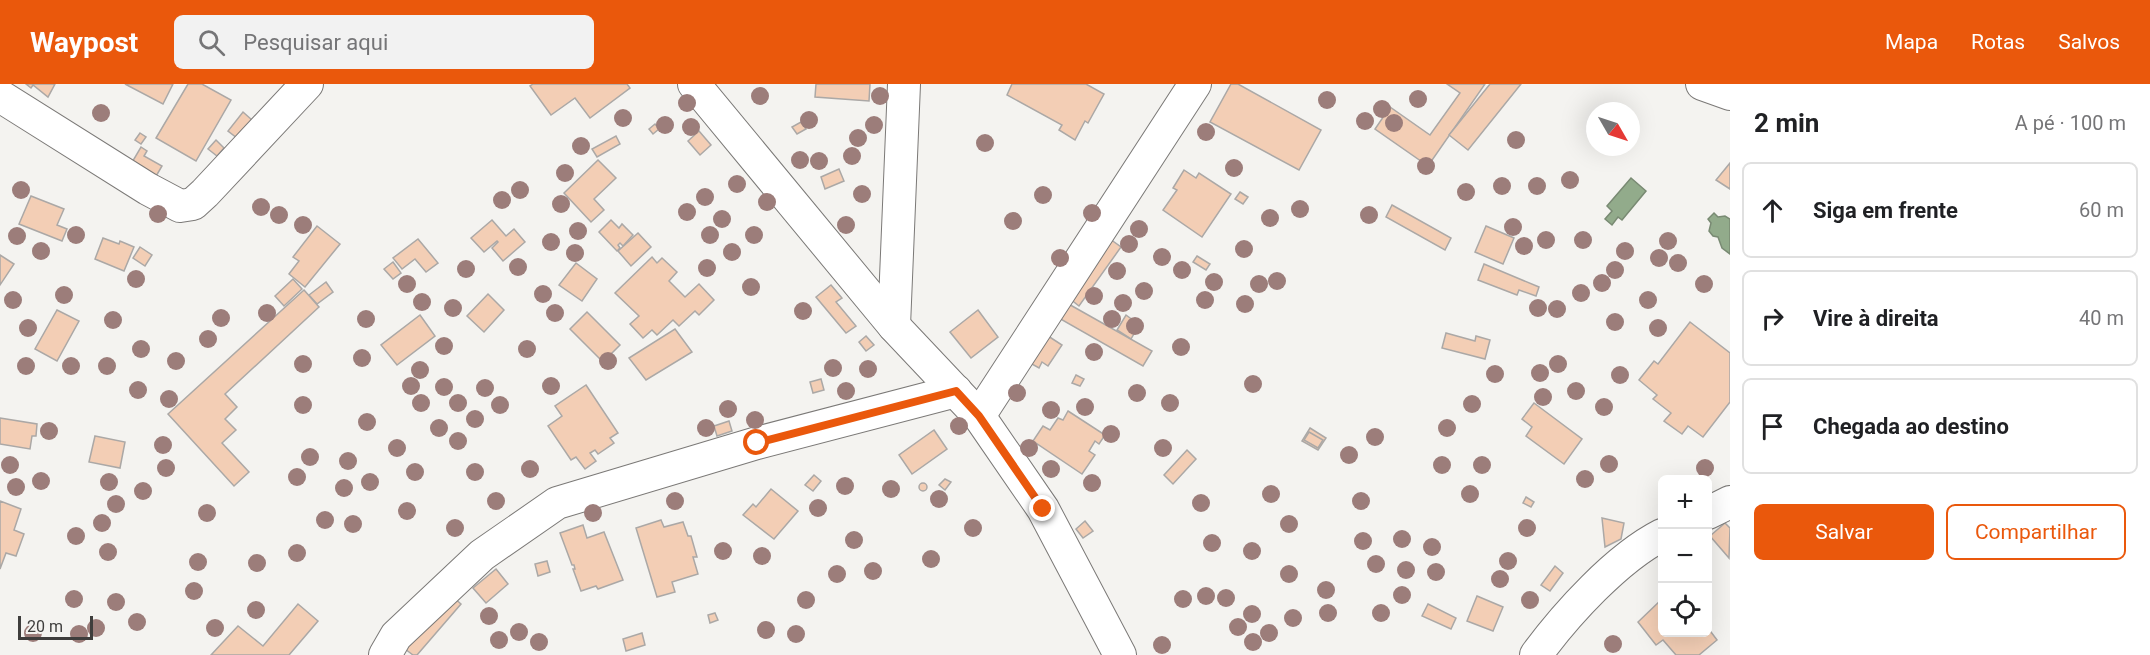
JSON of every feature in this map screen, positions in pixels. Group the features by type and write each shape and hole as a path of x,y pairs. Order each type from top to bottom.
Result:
{"street":[{"path":"0,96 148,189 180,206 193,204 205,193 307,84"},
{"path":"694,84 894,326 979,416 1043,509 1120,655"},
{"path":"894,326 904,84"},
{"path":"979,416 1195,84"},
{"path":"1702,84 1730,94"},
{"path":"385,655 396,636 482,555 557,503 757,443 956,391"},
{"path":"1712,511 1730,502"},
{"path":"1536,655 1588,594 1644,544 1658,537"}],"shaded area":[{"path":"1631,178 1646,191 1622,220 1618,217 1612,225 1605,219 1612,211 1607,206"},
{"path":"1714,213 1718,217 1725,216 1730,219 1730,254 1722,248 1718,237 1713,236 1709,231 1711,223 1708,219"}],"building":[{"path":"26,84 55,84 48,97 33,85 31,88"},
{"path":"125,84 173,84 163,104"},
{"path":"188,84 202,84 231,100 196,161 156,138"},
{"path":"533,84 627,84 630,88 590,118 575,98 551,115 530,86"},
{"path":"816,84 870,84 869,101 815,97"},
{"path":"1012,84 1086,84 1104,94 1088,123 1085,121 1075,140 1059,130 1062,125 1007,95"},
{"path":"1231,84 1238,84 1321,130 1299,170 1210,122"},
{"path":"1447,84 1485,84 1428,166 1375,129 1390,107 1430,135 1460,93"},
{"path":"1490,84 1521,84 1468,150 1449,135"},
{"path":"243,112 252,120 237,138 228,131"},
{"path":"801,122 806,129 797,134 792,127"},
{"path":"655,124 659,129 653,134 649,129"},
{"path":"699,131 711,145 700,155 688,141"},
{"path":"140,133 146,137 141,144 135,140"},
{"path":"616,136 620,144 597,157 592,149"},
{"path":"216,140 224,148 217,156 208,149"},
{"path":"141,147 147,151 144,156 162,166 155,178 131,164"},
{"path":"598,160 616,178 594,199 604,210 591,222 564,193"},
{"path":"1730,163 1730,189 1716,180"},
{"path":"839,169 844,181 825,189 821,177"},
{"path":"1184,170 1196,178 1199,173 1231,194 1202,237 1163,210 1177,190 1173,188"},
{"path":"1240,192 1248,197 1243,204 1235,199"},
{"path":"31,196 64,209 57,225 67,229 62,241 19,224"},
{"path":"1392,205 1451,238 1445,250 1386,217"},
{"path":"492,220 506,236 514,229 525,242 503,261 492,248 497,241 484,252 471,238"},
{"path":"611,220 619,228 622,224 633,235 623,246 620,243 618,245 620,248 617,251 599,232"},
{"path":"317,226 340,244 305,287 289,274 299,261 293,257"},
{"path":"1486,226 1514,238 1503,264 1475,252"},
{"path":"638,233 651,247 631,266 618,251"},
{"path":"103,238 119,244 120,241 134,247 124,271 95,259"},
{"path":"418,239 438,263 426,272 415,259 402,269 393,258"},
{"path":"1110,239 1121,247 1079,306 1069,298"},
{"path":"140,247 152,255 145,266 133,258"},
{"path":"0,255 14,264 0,285"},
{"path":"1197,256 1210,264 1206,270 1193,262"},
{"path":"652,257 657,263 662,258 677,272 669,281 685,297 699,284 714,300 699,315 695,311 679,326 673,320 657,335 652,330 643,338 630,324 639,316 615,293"},
{"path":"393,262 401,273 393,279 384,269"},
{"path":"576,263 597,279 582,301 559,285"},
{"path":"1484,264 1539,287 1536,296 1519,290 1517,295 1478,280"},
{"path":"293,279 302,289 284,306 275,296"},
{"path":"326,282 333,292 317,304 309,295"},
{"path":"831,285 842,298 836,302 856,326 846,333 816,297"},
{"path":"304,290 319,307 225,394 237,407 225,419 236,430 222,443 249,472 234,486 168,414"},
{"path":"488,294 504,310 484,332 467,316"},
{"path":"1065,302 1152,351 1143,366 1057,317"},
{"path":"57,310 79,321 57,361 35,349"},
{"path":"978,310 998,337 971,358 950,332"},
{"path":"587,312 620,345 603,362 570,329"},
{"path":"420,315 435,336 397,365 381,345"},
{"path":"1126,315 1134,321 1129,328 1135,332 1131,339 1117,330"},
{"path":"1690,322 1730,353 1730,402 1703,437 1688,426 1682,434 1664,421 1671,413 1653,399 1657,395 1639,380 1654,361 1658,364"},
{"path":"675,329 692,352 646,380 629,358"},
{"path":"1446,333 1475,341 1476,336 1490,340 1485,359 1442,348"},
{"path":"1045,334 1062,345 1048,366 1042,362 1039,368 1030,363"},
{"path":"866,336 874,345 866,351 859,342"},
{"path":"1076,375 1084,379 1080,386 1072,383"},
{"path":"821,379 824,390 813,393 810,382"},
{"path":"586,385 618,433 610,438 614,443 598,454 595,450 590,453 596,461 585,469 576,457 571,460 548,426 562,416 555,406"},
{"path":"1534,403 1582,439 1564,464 1526,436 1532,427 1522,419"},
{"path":"1068,411 1105,435 1099,444 1095,441 1089,451 1095,455 1082,474 1033,441 1043,426 1050,430 1058,418 1063,420"},
{"path":"0,418 37,424 36,436 32,436 30,449 0,444"},
{"path":"729,421 732,431 717,436 714,426"},
{"path":"1310,428 1326,438 1318,450 1302,441"},
{"path":"934,430 947,449 912,474 899,455"},
{"path":"1309,432 1323,440 1318,448 1304,440"},
{"path":"95,436 125,442 120,468 89,462"},
{"path":"1187,450 1196,459 1173,484 1164,475"},
{"path":"814,475 821,481 813,491 805,485"},
{"path":"945,479 951,482 945,490 939,485"},
{"path":"923,483 927,487 923,491 919,487"},
{"path":"771,489 798,511 774,539 743,515 753,504 756,507"},
{"path":"1526,497 1534,502 1531,507 1523,503"},
{"path":"0,501 21,509 14,530 24,534 16,556 6,553 0,569"},
{"path":"1602,518 1624,523 1621,539 1605,547"},
{"path":"661,520 664,527 683,522 688,536 691,536 697,557 693,557 698,574 672,582 675,592 657,597 636,528"},
{"path":"1085,521 1093,531 1083,538 1076,529"},
{"path":"1725,523 1730,528 1729,558 1712,538 1712,534"},
{"path":"583,525 587,538 604,532 623,580 598,589 596,586 581,591 573,569 575,569 574,565 572,565 560,533"},
{"path":"547,561 550,572 538,576 535,564"},
{"path":"1555,566 1563,573 1550,591 1541,585"},
{"path":"496,569 508,584 486,603 473,588"},
{"path":"452,596 461,604 417,655 405,649"},
{"path":"1477,596 1503,607 1493,631 1467,621"},
{"path":"1658,603 1658,637 1712,637 1712,633 1717,640 1699,655 1676,655 1663,640 1656,645 1638,622"},
{"path":"298,604 318,621 289,655 211,655 238,626 263,646"},
{"path":"1428,604 1456,618 1451,629 1422,616"},
{"path":"715,613 718,620 710,623 708,615"},
{"path":"642,633 645,645 626,651 623,639"}],"route":[{"path":"757,443 956,391 979,416 1043,509"}]}
